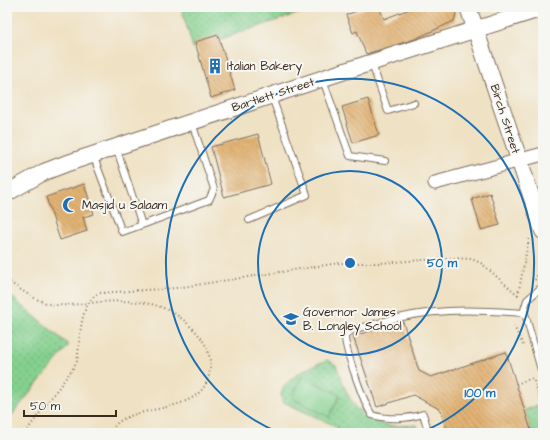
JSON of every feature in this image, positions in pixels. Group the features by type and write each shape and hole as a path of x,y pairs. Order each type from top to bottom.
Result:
{"street":[{"name":"Birch Street","path":"468,7 519,162 536,234"},
{"name":"Bartlett Street","path":"7,192 44,172 116,147 322,78 540,8"},
{"path":"435,183 519,162 543,154"}],"lane":[{"path":"372,62 388,111 414,103"},
{"path":"322,78 350,156 385,161"},
{"path":"249,220 307,195 271,95"},
{"path":"93,155 122,232 209,200 214,189 192,122"},
{"path":"116,147 142,225"},
{"path":"543,286 527,300 524,313 543,377"},
{"path":"429,433 423,414 400,418 378,417 372,414 365,401 346,346 345,335 349,331 417,313 473,310 524,313"}],"path":[{"path":"518,296 536,234"},
{"path":"25,433 74,367 78,356 88,303 93,296 99,293 190,286 324,264 454,258 470,259 481,263 518,296"},
{"path":"531,285 540,270"},
{"path":"7,280 28,294 49,304 68,305 141,302 167,309 176,314 194,330 206,346 210,364 208,378 201,390 196,395 182,403 125,418 114,426 111,433"},
{"path":"518,296 522,293"},
{"path":"516,384 534,378"}],"green space":[{"path":"181,7 318,7 193,48"},
{"path":"7,293 69,345 7,421"},
{"path":"328,360 336,365 346,391 357,410 361,409 365,417 389,426 417,425 419,433 331,433 338,427 283,402 281,395 283,388 289,381 305,370"},
{"path":"302,376 340,395 329,417 292,398"},
{"path":"538,405 543,421 543,433 521,433 531,430 525,410"}],"building":[{"path":"367,7 379,7 384,19 415,7 453,7 456,14 454,21 415,39 366,54 357,31 353,33 346,15"},
{"name":"Italian Bakery","path":"218,35 235,90 211,98 195,42"},
{"path":"368,99 379,135 353,143 342,107"},
{"path":"258,134 271,184 224,197 211,147"},
{"name":"Masjid u Salaam","path":"84,184 94,214 83,217 87,231 60,240 46,197"},
{"path":"490,193 500,225 481,230 472,199"},
{"name":"Governor James B. Longley School","path":"403,322 419,371 431,377 506,352 531,430 521,433 447,433 441,410 413,395 377,407 353,336"}],"place":[{"name":"Italian Bakery","path":"215,66"},
{"name":"Masjid u Salaam","path":"70,205"},
{"name":"Governor James B. Longley School","path":"291,319"}]}
